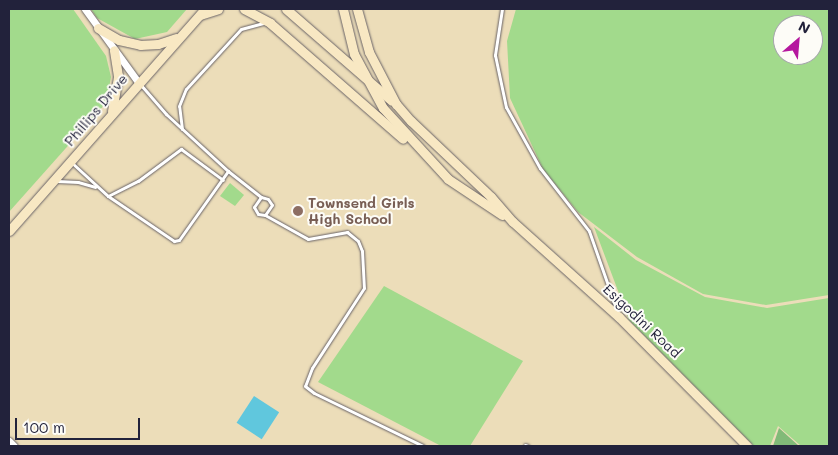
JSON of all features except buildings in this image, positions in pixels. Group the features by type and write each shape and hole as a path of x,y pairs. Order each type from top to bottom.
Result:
{"main road":[{"path":"202,12 218,9"},
{"path":"244,9 270,23 448,178"},
{"path":"286,9 396,104"},
{"name":"Esigodini Road","path":"342,9 354,54 366,80 383,108 448,178 513,222"},
{"name":"Esigodini Road","path":"357,9 369,52 396,104 513,222 619,317 747,446"},
{"name":"Phillips Drive","path":"9,231 138,82 202,12"},
{"path":"98,28 119,40 140,45 158,44 179,37"},
{"path":"111,113 118,76 114,50"}],"street":[{"path":"85,9 138,82"},
{"path":"9,441 14,446"}],"lane":[{"path":"502,9 495,55 506,107 540,168 589,231 619,317"},
{"path":"182,129 179,106 186,89 241,29 270,23"},
{"path":"138,82 182,129 228,172 261,197 268,198 272,205 266,215"},
{"path":"108,196 138,181 181,149 223,180"},
{"path":"70,162 98,189 174,241 179,240 228,172"},
{"path":"54,181 78,182 98,189"},
{"path":"261,197 254,207 258,214 266,215 308,239 347,232 358,240 362,251 364,288 312,368 305,386 314,393 424,446"}],"green space":[{"path":"9,9 73,9 106,56 111,77 106,103 9,212"},
{"path":"91,9 187,9 167,32 135,39 97,18"},
{"path":"516,9 829,9 829,295 766,305 703,294 637,257 578,212 543,169 510,98 507,41"},
{"path":"230,183 244,195 235,206 220,196"},
{"path":"594,227 636,260 705,297 767,308 829,298 829,446 801,446 778,426 770,446 754,446 629,320"},
{"path":"384,286 523,361 470,446 441,446 318,382"},
{"path":"779,428 799,446 773,446"}],"water":[{"path":"254,396 279,412 262,439 237,423"}],"place":[{"name":"Townsend Girls High School","path":"298,211"}]}
